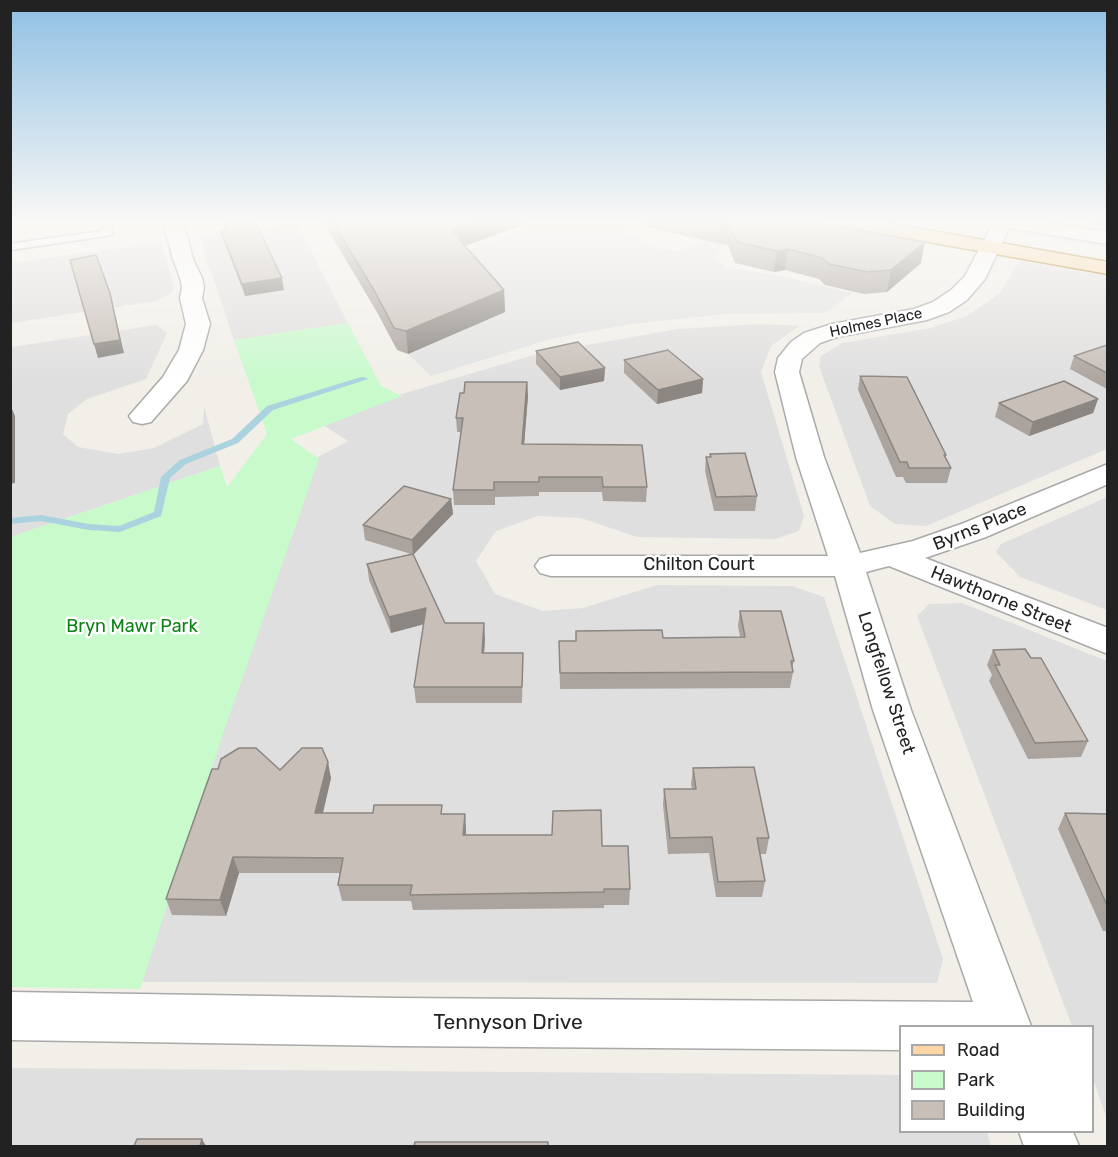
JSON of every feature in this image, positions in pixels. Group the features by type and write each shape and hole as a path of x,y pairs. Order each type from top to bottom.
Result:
{"street":[{"path":"142,416 174,381 191,350 198,324 191,298 193,287 190,275"},
{"name":"Holmes Place","path":"806,343 832,331 901,320 941,307 967,289 975,275"},
{"name":"Longfellow Street","path":"806,343 790,358 787,372 810,457 848,566 892,710 1006,1025"},
{"name":"Byrns Place","path":"848,566 894,558 975,530 1107,473"},
{"name":"Hawthorne Street","path":"894,558 1107,642"},
{"name":"Chilton Court","path":"551,566 848,566"},
{"name":"Tennyson Drive","path":"10,1016 396,1022 899,1025"}],"shaded area":[{"path":"11,275 171,275 174,287 171,293 156,301 11,323"},
{"path":"212,275 324,275 348,323 234,340"},
{"path":"474,275 776,275 852,293 825,313 726,314 631,324 554,338 431,376 408,354 505,312"},
{"path":"1011,275 1107,276 1107,449 926,526 895,524 870,506 819,366 821,356 842,343 930,328 967,316 1000,293"},
{"path":"760,324 799,326 771,346 761,372 804,516 799,531 775,539 637,537 581,518 538,516 496,531 476,561 495,594 543,611 583,608 657,585 792,586 824,597 943,959 937,983 141,982 223,728 318,457 348,441 323,425 402,394 540,353 678,329"},
{"path":"156,325 167,333 146,379 87,399 68,414 63,434 78,447 118,454 154,448 203,424 204,406 220,466 11,537 11,347"},
{"path":"1107,497 1107,610 1020,577 996,552 1001,544"},
{"path":"962,603 1107,661 1107,1119 1094,1082 1094,1025 1072,1025 917,616 929,604"},
{"path":"10,1068 899,1075 899,1133 987,1133 991,1146 11,1146"}],"green space":[{"name":"Bryn Mawr Park","path":"348,323 381,386 402,396 291,439 319,459 224,731 140,989 11,987 10,537 220,466 227,487 267,434 234,340"}],"building":[{"path":"74,275 103,275 110,293 120,340 94,344"},
{"path":"238,275 281,275 282,278 242,284"},
{"path":"365,275 491,275 504,290 406,331 394,328"},
{"path":"578,342 605,368 560,377 536,351"},
{"path":"1107,345 1107,373 1074,356"},
{"path":"668,350 703,379 658,390 624,360"},
{"path":"860,376 907,377 951,468 909,468 907,462 900,462"},
{"path":"1064,381 1098,399 1033,422 999,403"},
{"path":"465,382 527,382 522,444 642,445 647,487 603,487 602,477 539,477 539,482 494,482 494,490 453,490 463,418 456,418 460,393 464,393"},
{"path":"745,453 757,496 716,497 706,457 711,457 710,454"},
{"path":"404,486 451,499 412,540 363,525"},
{"path":"413,554 445,623 484,623 482,653 523,653 522,687 414,687 426,608 389,617 367,564"},
{"path":"740,611 781,611 794,661 791,661 793,672 560,673 559,641 576,641 576,631 662,630 663,638 745,637"},
{"path":"1025,649 1031,658 1041,658 1088,741 1035,743 995,665 1000,665 993,650"},
{"path":"239,748 256,748 280,770 302,748 322,748 328,762 315,813 373,813 374,805 442,805 441,814 465,814 463,835 552,835 553,811 601,810 602,846 628,846 630,889 604,889 604,892 410,895 412,885 338,885 343,858 233,857 220,900 166,899 212,769 218,769 221,759"},
{"path":"754,767 769,838 757,838 765,881 718,882 712,837 670,838 664,789 696,789 693,768"},
{"path":"1065,813 1107,814 1107,905"},
{"path":"137,1139 202,1139 200,1146 134,1146"},
{"path":"415,1142 548,1142 548,1146 414,1146"}],"waterway":[{"path":"10,521 41,518 89,527 120,529 158,514 166,477 183,462 235,441 270,408 364,379"}]}
